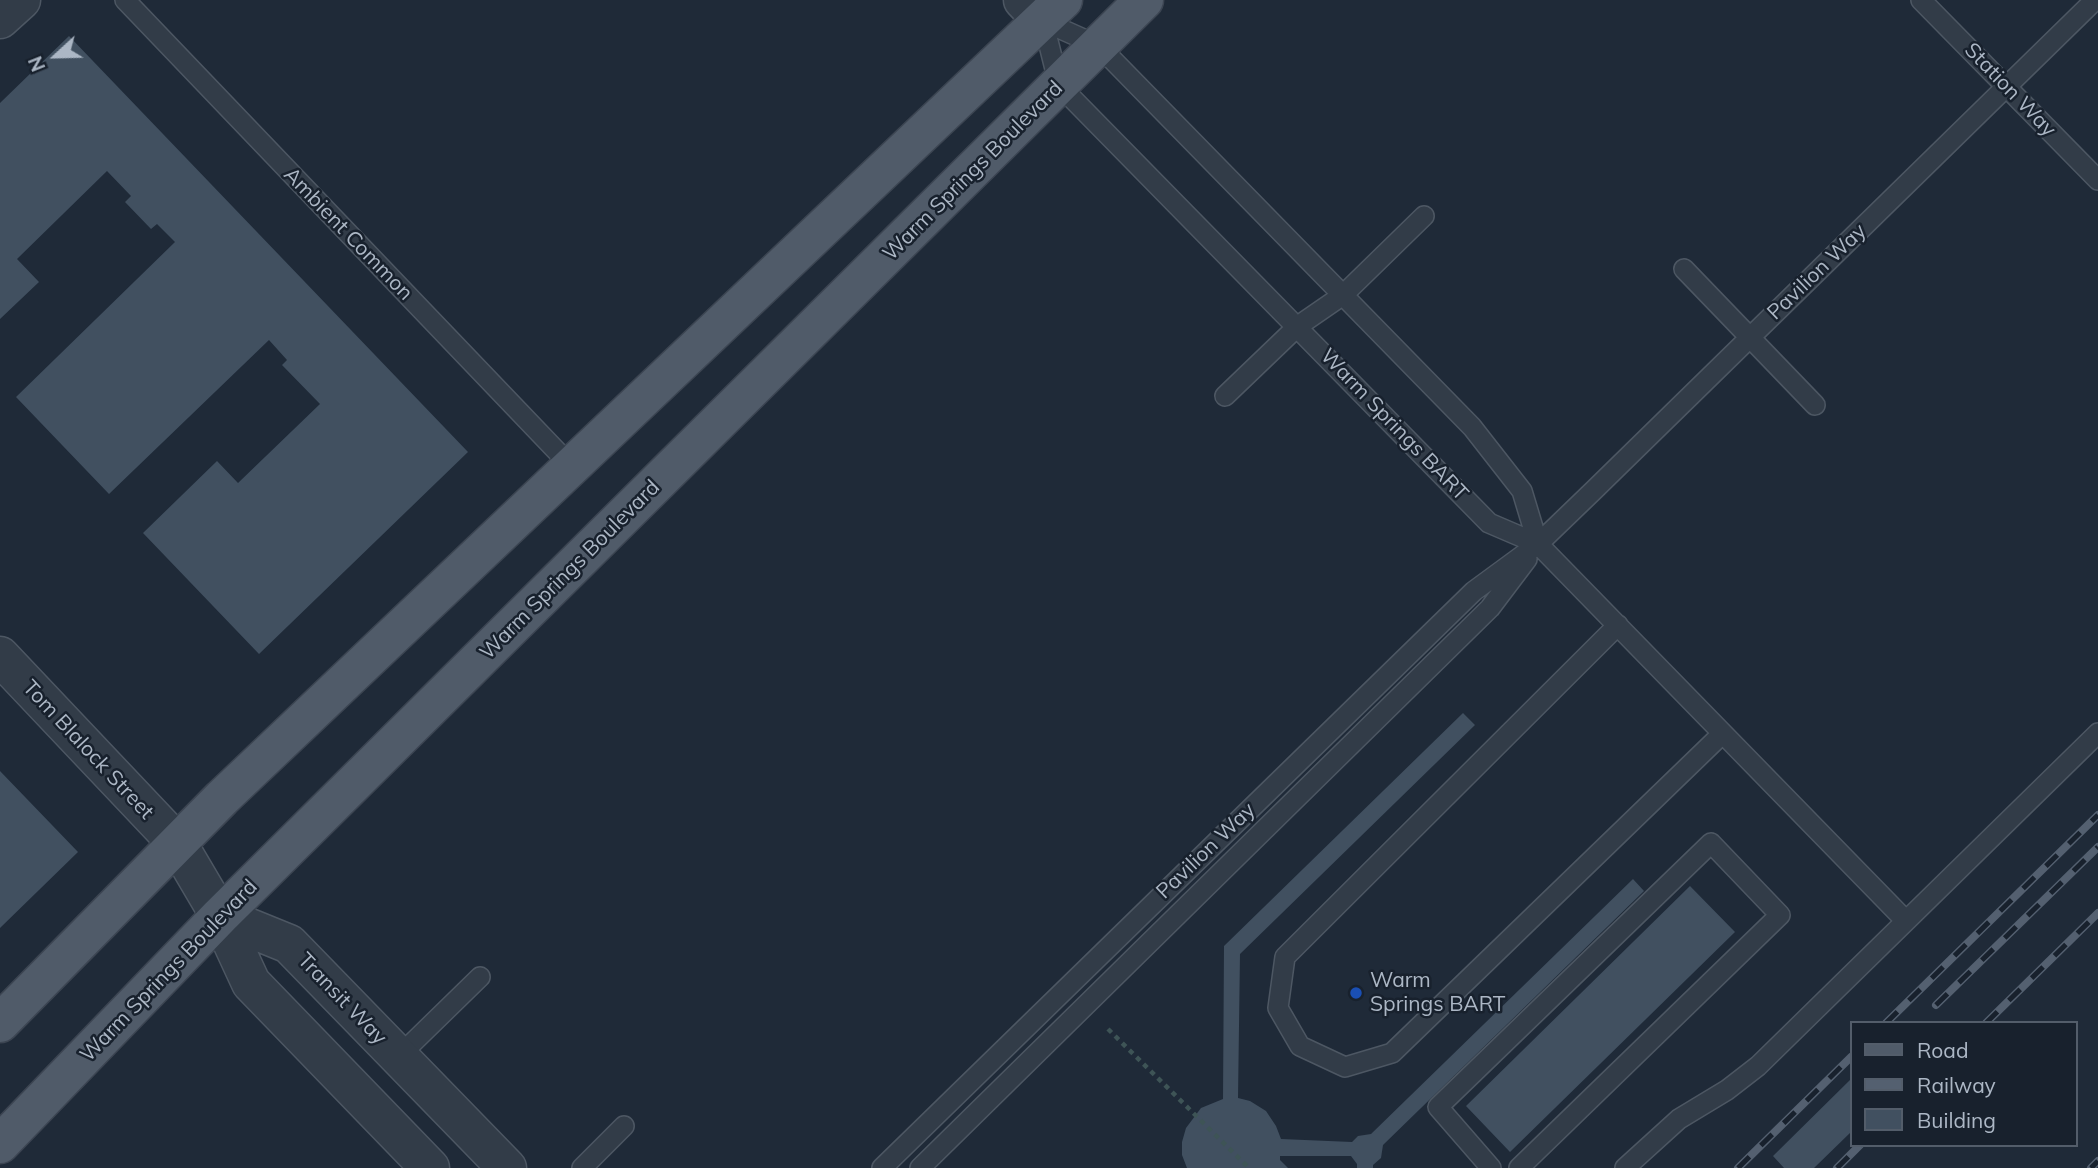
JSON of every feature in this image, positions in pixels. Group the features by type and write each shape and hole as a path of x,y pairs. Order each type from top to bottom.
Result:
{"main road":[{"name":"Warm Springs Boulevard","path":"0,1144 220,916 1144,0"},
{"path":"0,1023 177,843 572,467 1043,7"}],"street":[{"path":"0,19 21,0"},
{"name":"Tom Blalock Street","path":"0,656 177,843"},
{"path":"177,843 220,916 251,982 430,1168"},
{"name":"Transit Way","path":"220,916 289,944 507,1168"}],"lane":[{"name":"Ambient Common","path":"125,0 572,467"},
{"name":"Station Way","path":"1922,0 2098,180"},
{"name":"Pavilion Way","path":"883,1168 1474,591 1538,544 2095,0"},
{"path":"1043,7 1099,46 1481,438 1522,491 1538,544 1906,921"},
{"path":"1043,7 1059,85"},
{"name":"Warm Springs BART","path":"1059,85 1489,523 1538,544"},
{"path":"1225,396 1298,326 1343,295 1424,216"},
{"path":"1684,269 1815,405"},
{"name":"Pavilion Way","path":"920,1168 1490,608 1538,544"},
{"path":"1618,625 1285,957 1278,1008 1300,1046 1345,1067 1392,1054 1722,734"},
{"path":"1625,1168 1671,1126 1727,1090 1758,1066 2098,733"},
{"path":"1491,1168 1438,1107 1711,843 1780,915 1519,1168"},
{"path":"398,1057 480,977"},
{"path":"582,1168 624,1126"}],"path":[{"path":"1108,1029 1249,1168"}],"building":[{"path":"69,36 468,452 259,654 143,533 217,461 238,483 320,404 282,365 287,360 269,340 109,494 16,397 175,242 157,224 151,229 125,202 131,196 107,171 17,259 39,282 0,319 0,103"},
{"path":"1463,713 1475,725 1240,954 1238,1098 1250,1101 1266,1111 1281,1139 1352,1142 1358,1136 1371,1134 1633,879 1644,891 1383,1145 1381,1158 1373,1168 1357,1168 1351,1156 1280,1156 1280,1160 1288,1168 1187,1168 1182,1155 1186,1128 1201,1108 1223,1099 1224,946"},
{"path":"0,771 78,852 0,928"},
{"path":"1690,886 1735,932 1510,1152 1466,1106"},
{"path":"1850,1080 1850,1133 1814,1168 1784,1168 1773,1156"}],"railway":[{"path":"1888,1021 2098,815"},
{"path":"1936,1005 2098,847"},
{"path":"1988,1021 2098,913"},
{"path":"1738,1168 1850,1058"},
{"path":"1837,1168 1858,1147"},
{"path":"2091,1168 2098,1161"}],"place":[{"name":"Warm Springs BART","path":"1356,993"}]}
